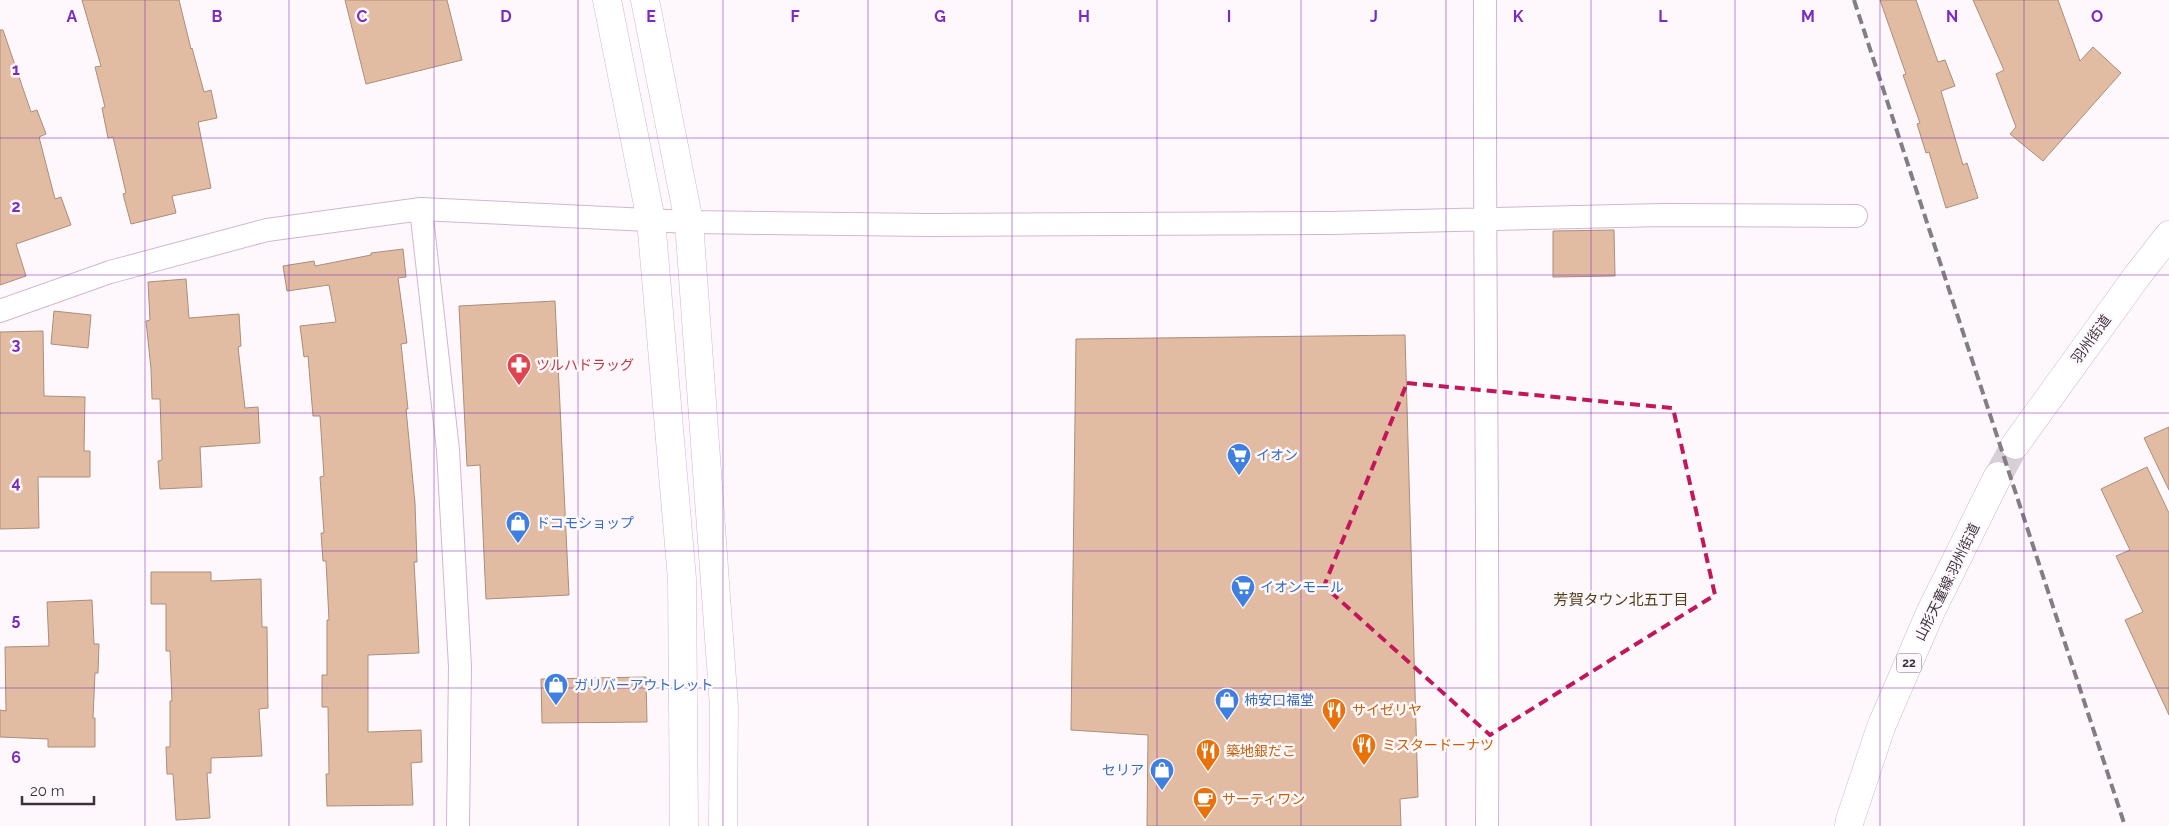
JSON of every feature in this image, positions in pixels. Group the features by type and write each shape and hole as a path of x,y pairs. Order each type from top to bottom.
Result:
{"street":[{"path":"606,0 651,220 682,579 684,826"},
{"path":"645,0 689,222 724,707 723,826"},
{"path":"1485,0 1484,219 1488,667 1487,826"},
{"path":"421,209 448,450 460,667 458,826"},
{"path":"0,311 110,272 267,230 421,209 689,222 929,225 1331,223 1662,215 1856,216"},
{"name":"羽州街道","path":"2015,445 2131,284 2169,235"},
{"name":"山形天童線;羽州街道","path":"1850,826 1850,820 1880,727 1931,611 1998,476"}],"highlighted area":[{"path":"1407,383 1673,408 1715,595 1490,735 1324,586"}],"building":[{"path":"82,0 179,0 204,92 211,90 217,118 198,122 211,188 172,196 176,213 131,224 123,194 126,193 113,137 108,138 102,108 105,107 95,67 101,66"},
{"path":"345,0 447,0 462,60 366,84"},
{"path":"1880,0 1916,0 1938,62 1945,60 1955,86 1941,91 1963,165 1967,163 1978,198 1946,208 1929,152 1926,153 1917,124 1920,123 1903,75 1906,74"},
{"path":"1973,0 2058,0 2080,61 2093,47 2121,73 2043,161 2010,134 2016,127 1996,74 2004,70"},
{"path":"0,30 3,30 31,112 37,110 46,134 39,137 55,199 61,197 71,225 16,244 26,276 0,285"},
{"path":"1614,230 1615,276 1553,277 1553,231"},
{"path":"403,249 406,277 398,278 407,343 401,344 415,503 417,562 414,562 419,653 368,655 368,732 421,730 422,762 411,763 413,805 327,806 326,774 329,774 328,707 322,707 322,675 327,675 327,620 329,620 326,561 323,561 321,533 324,533 320,477 324,476 320,416 313,416 308,356 304,357 300,326 336,322 329,285 287,291 283,266 314,261 315,266 371,255 371,253"},
{"path":"186,279 189,318 239,314 241,346 238,347 245,408 258,407 260,443 200,447 202,487 160,489 158,461 162,460 160,399 152,399 146,321 150,320 148,282"},
{"path":"555,301 569,595 486,599 480,465 467,466 459,306"},
{"path":"54,311 91,315 88,348 51,344"},
{"path":"43,331 44,396 85,397 84,451 90,451 90,477 38,477 39,528 0,529 0,332"},
{"name":"イオンモール","path":"1405,335 1418,797 1400,799 1401,826 1147,826 1148,735 1071,730 1076,339"},
{"path":"2169,427 2169,490 2144,438"},
{"path":"2147,467 2169,513 2169,715 2125,620 2143,612 2116,556 2130,550 2101,489"},
{"path":"151,572 211,572 211,581 261,579 262,627 267,627 268,708 259,709 262,756 211,758 211,773 207,773 210,818 176,820 173,774 167,774 166,747 170,747 170,701 172,701 170,651 166,651 166,604 151,604"},
{"path":"92,600 94,644 99,644 98,673 95,673 93,718 95,718 95,747 48,747 48,739 0,737 0,710 6,711 5,647 49,646 47,602"},
{"path":"646,677 647,722 542,723 541,679"}],"tunnel":[{"path":"1998,476 2015,445"}],"railway":[{"path":"1854,0 2125,826"}],"place":[{"name":"ツルハドラッグ","path":"519,386"},
{"name":"イオン","path":"1239,476"},
{"name":"ドコモショップ","path":"518,544"},
{"name":"イオンモール","path":"1243,608"},
{"name":"ガリバーアウトレット","path":"556,706"},
{"name":"柿安口福堂","path":"1227,721"},
{"name":"サイゼリヤ","path":"1334,731"},
{"name":"ミスタードーナツ","path":"1364,766"},
{"name":"築地銀だこ","path":"1208,772"},
{"name":"セリア","path":"1162,791"},
{"name":"サーティワン","path":"1205,820"}],"district":[{"name":"芳賀タウン北五丁目","path":"1621,600"}]}
